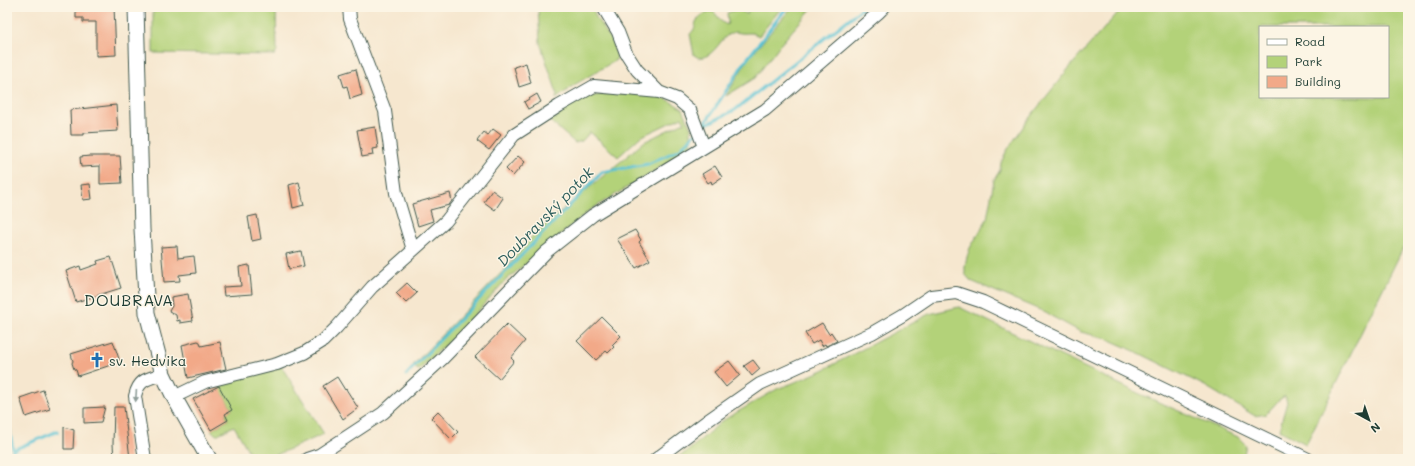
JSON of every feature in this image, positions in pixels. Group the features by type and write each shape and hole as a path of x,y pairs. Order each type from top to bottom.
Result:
{"street":[{"path":"136,7 142,229 147,313 163,374 174,397 209,459"},
{"path":"349,7 350,19 386,111 396,193 413,250"},
{"path":"603,7 618,32 626,53 637,70 659,92"},
{"path":"307,459 321,457 383,413 442,359 546,252 593,215 765,110 884,7"},
{"path":"174,397 204,382 277,364 304,354 323,340 337,327 372,287 446,221 514,135 559,106 594,86 659,92 677,99 690,110 704,147"},
{"path":"656,459 760,384 872,333 903,315 931,296 956,293 983,302 1308,459"},
{"path":"145,459 135,396 137,388 142,382 163,374"}],"green space":[{"path":"153,7 276,7 277,51 275,55 153,53"},
{"path":"538,7 592,7 597,19 610,38 617,56 616,60 574,85 556,99 557,93 540,43"},
{"path":"747,7 782,7 759,36 752,33 735,32 726,37 710,54 705,57 699,58 694,55 690,34 694,30 696,22 700,17 709,11 714,12 722,22 727,25 727,13 740,8 741,11 747,14"},
{"path":"792,7 813,7 779,46 755,78 726,96 748,59"},
{"path":"1123,7 1408,7 1408,238 1306,444 1279,430 1287,402 1285,396 1279,400 1266,414 1255,416 1205,386 1139,353 1105,338 1081,332 1040,310 971,281 965,274 965,266 970,248 987,219 994,180 1000,170 1001,163 1006,152 1027,121 1069,68"},
{"path":"610,93 656,93 683,109 691,128 691,144 687,151 590,210 504,282 458,333 418,370 413,366 414,364 510,264 525,244 542,227 644,142 682,123 685,123 682,117 640,137 618,157 590,132 582,141 575,143 550,121 566,107 577,100"},
{"path":"959,307 1140,394 1238,437 1246,445 1243,459 674,459 688,451 722,421 777,389 823,370 929,314"},
{"path":"281,366 324,434 267,459 253,459 234,426 216,435 211,430 228,420 225,414 232,410 218,385 218,382"}],"building":[{"path":"76,7 114,7 116,55 96,56 96,22 83,22 83,18 76,18"},
{"path":"526,63 531,83 519,87 514,67"},
{"path":"356,69 362,95 350,99 347,86 344,87 340,74"},
{"path":"537,94 541,102 528,109 524,102"},
{"path":"116,105 118,131 71,135 70,110"},
{"path":"375,127 378,148 372,149 373,155 362,157 357,130"},
{"path":"493,129 501,135 489,150 477,141 484,132 488,135"},
{"path":"120,156 122,183 100,184 100,166 81,167 80,157"},
{"path":"518,156 525,162 513,176 506,169"},
{"path":"715,166 722,177 712,184 711,181 708,183 702,174"},
{"path":"299,182 304,205 293,208 289,185"},
{"path":"90,184 92,199 83,200 81,185"},
{"path":"492,190 503,198 495,210 484,202"},
{"path":"450,193 452,201 449,205 430,210 433,221 418,226 412,204"},
{"path":"257,215 261,239 252,241 248,217"},
{"path":"635,230 641,240 639,242 650,260 636,268 617,239"},
{"path":"177,246 178,258 194,256 196,273 179,275 180,281 164,282 161,247"},
{"path":"301,251 304,266 289,269 286,254"},
{"path":"111,257 121,288 76,302 66,271 80,266 81,270 98,264 97,261"},
{"path":"249,265 252,294 224,296 223,287 241,286 239,267"},
{"path":"407,283 417,293 406,303 396,293"},
{"path":"188,294 193,321 180,323 180,320 177,321 176,315 169,311 172,306 171,297"},
{"path":"602,317 621,336 612,345 614,347 608,353 606,351 596,360 577,341"},
{"path":"822,323 829,334 831,332 837,341 826,346 825,344 822,346 819,340 812,344 805,333"},
{"path":"507,324 525,341 511,358 514,361 499,379 475,357"},
{"name":"sv. Hedvika","path":"113,341 120,362 78,376 72,363 73,361 71,354"},
{"path":"198,341 200,342 201,346 220,342 226,369 188,378 182,345"},
{"path":"753,360 760,369 752,376 744,366"},
{"path":"729,361 740,375 726,387 714,372"},
{"path":"337,377 358,408 343,419 323,386"},
{"path":"219,386 232,410 225,414 228,420 211,430 193,399"},
{"path":"43,390 50,409 26,417 20,398"},
{"path":"105,407 101,422 84,423 84,408"},
{"path":"114,407 124,407 130,459 114,459"},
{"path":"438,411 458,432 451,439 431,418"},
{"path":"64,427 74,430 73,449 64,449"}],"waterway":[{"name":"Doubravský potok","path":"700,129 744,63 787,7"},
{"path":"705,125 735,110 864,7"},
{"name":"Doubravský potok","path":"406,375 602,172 648,164 680,149 696,133"},
{"path":"7,413 13,450"},
{"name":"Doubravský potok","path":"10,459 13,450 58,431"}],"place":[{"name":"sv. Hedvika","path":"97,360"}],"district":[{"name":"DOUBRAVA","path":"129,299"}]}
